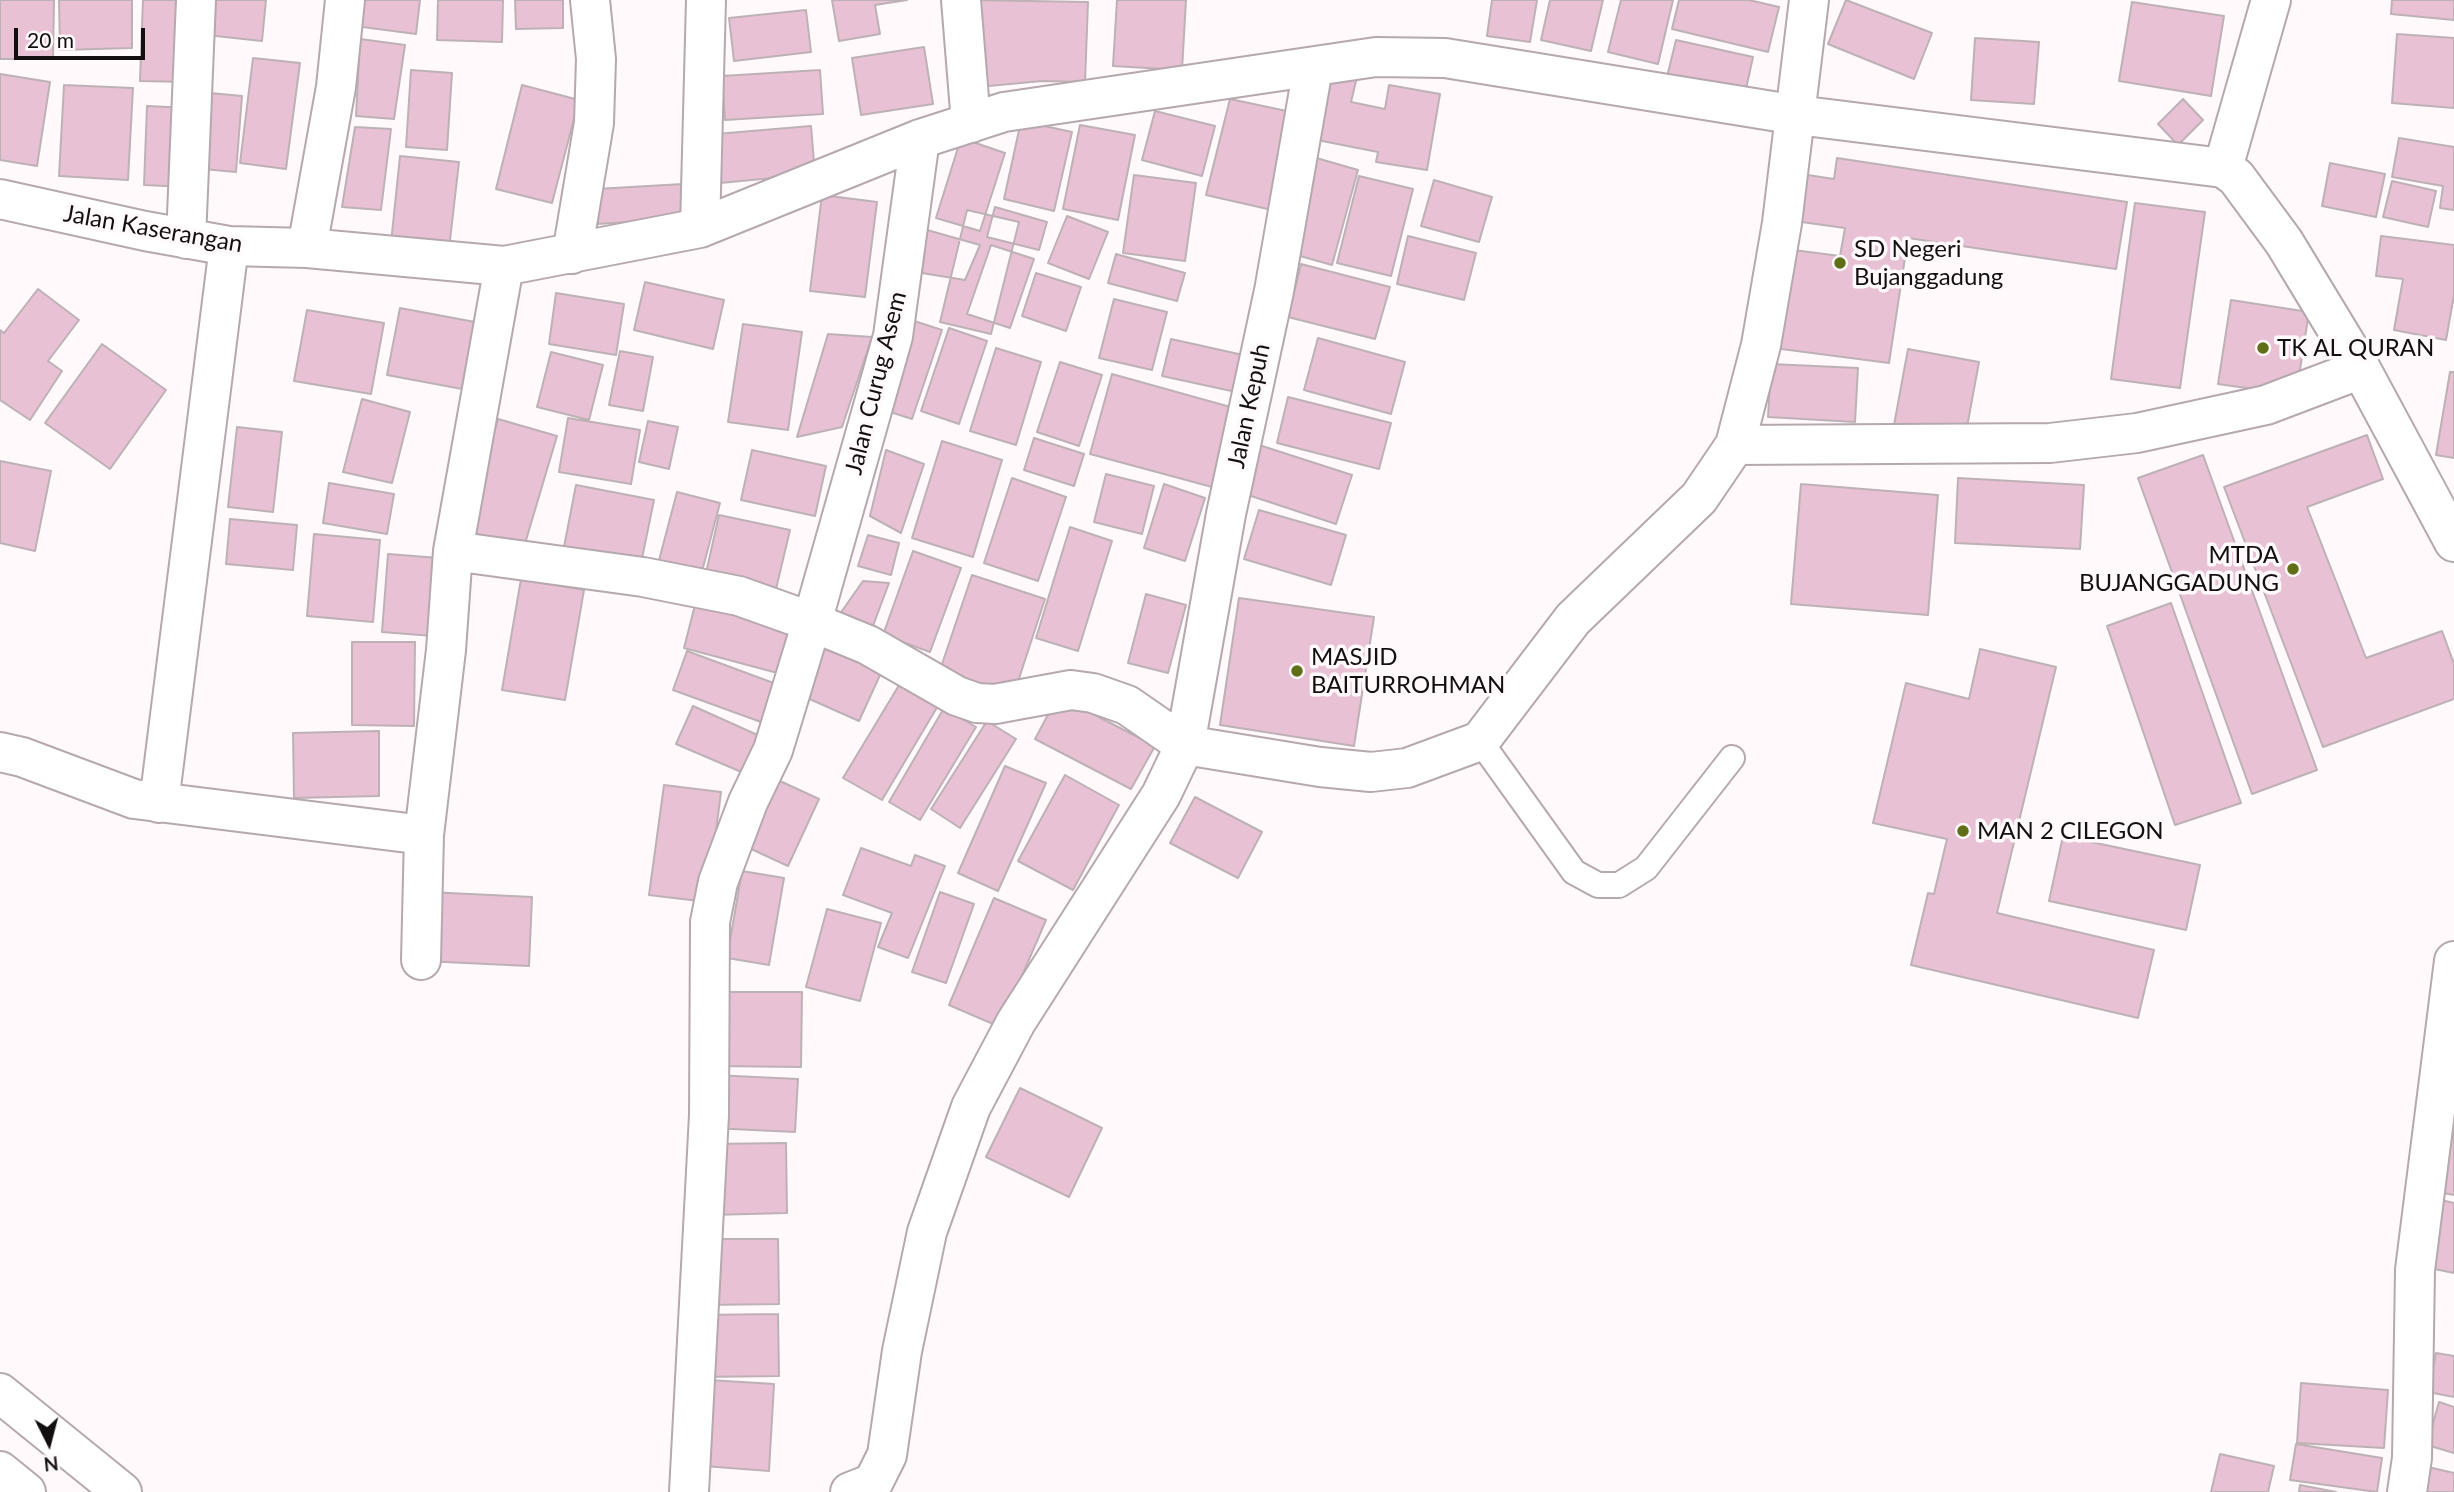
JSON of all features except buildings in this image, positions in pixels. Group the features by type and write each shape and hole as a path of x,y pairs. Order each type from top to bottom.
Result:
{"main road":[{"path":"186,239 195,0"},
{"path":"307,248 336,87 345,0"},
{"path":"572,254 594,123 596,59 590,0"},
{"path":"701,228 706,0"},
{"path":"961,0 971,123"},
{"path":"453,551 643,577 739,596 868,645 957,696 977,703 995,704 1071,690 1093,693 1127,705 1185,745 1320,767 1371,772 1407,768 1480,741 1573,619 1699,498 1735,445 1761,345 1797,115 1809,0"},
{"path":"2271,0 2222,168 2236,177 2265,214 2361,369 2448,522"},
{"name":"Jalan Kaserangan","path":"0,199 229,246 307,248 504,265 701,228 920,139 1004,112 1376,57 1445,58 1797,115 2222,168"},
{"name":"Jalan Kepuh","path":"850,1492 873,1483 887,1455 902,1350 927,1232 971,1107 1016,1022 1161,795 1185,745 1226,514 1275,291 1314,68"},
{"name":"Jalan Curug Asem","path":"689,1492 709,1115 709,922 718,881 748,802 773,750 893,336 920,139"},
{"path":"159,803 229,246"},
{"path":"421,960 424,835 446,650 453,551 504,265"},
{"path":"1735,445 2063,442 2137,433 2266,405 2361,369"},
{"path":"0,752 22,757 110,792 159,803 424,835"},
{"path":"2407,1492 2412,1458 2415,1270 2454,961"},
{"path":"0,1393 122,1492"},
{"path":"0,1471 26,1492"}],"lane":[{"path":"1480,741 1574,872 1598,885 1619,885 1646,868 1732,758"}],"place":[{"name":"SD Negeri Bujanggadung","path":"1840,263"},
{"name":"TK AL QURAN","path":"2263,348"},
{"name":"MTDA BUJANGGADUNG","path":"2293,569"},
{"name":"MASJID BAITURROHMAN","path":"1297,671"},
{"name":"MAN 2 CILEGON","path":"1963,831"}]}
